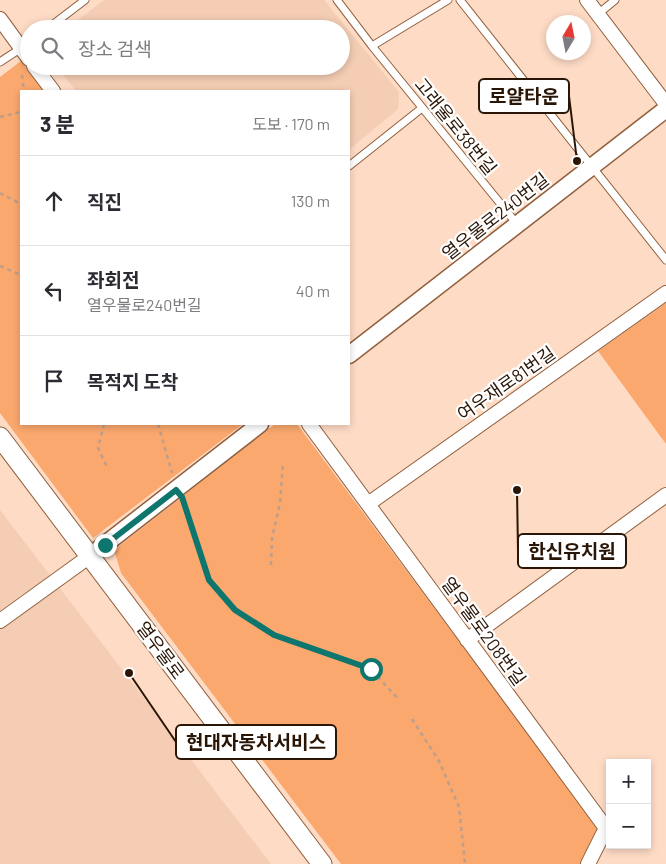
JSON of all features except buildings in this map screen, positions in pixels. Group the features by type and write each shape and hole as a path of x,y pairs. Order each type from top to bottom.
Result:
{"main road":[{"name":"열우물로","path":"0,437 322,864"}],"street":[{"path":"587,0 666,104"},
{"path":"0,19 20,43"},
{"path":"41,75 53,90"},
{"name":"열우물로240번길","path":"350,354 666,109"},
{"name":"여우재로81번길","path":"368,504 666,293"},
{"path":"0,621 90,556 259,425"},
{"name":"열우물로208번길","path":"310,425 606,828 588,864"},
{"path":"468,640 666,495"}],"lane":[{"path":"59,20 85,0"},
{"name":"고래울로38번길","path":"337,0 372,46 517,224"},
{"path":"372,46 448,0"},
{"path":"460,0 666,260"},
{"path":"598,14 615,0"},
{"path":"0,62 20,53"},
{"path":"350,165 422,108"}],"path":[{"path":"0,117 20,112"},
{"path":"0,193 20,203"},
{"path":"0,266 20,275"},
{"path":"104,425 98,448 108,469"},
{"path":"158,425 176,490 182,497 209,580 235,610 274,635 371,669 398,699"},
{"path":"271,565 272,538 280,503 283,464"},
{"path":"412,719 439,761 459,807 465,864"}],"shaded area":[{"path":"104,0 324,0 340,20 78,20"},
{"path":"350,32 399,92 398,109 350,149 350,90 75,90 64,75 350,75"},
{"path":"20,62 20,75 32,75 43,90 20,90 20,425 242,425 93,538 0,413 0,77"},
{"path":"666,303 666,444 598,351"},
{"path":"274,425 298,425 599,829 581,864 341,864 121,573 114,550"},
{"path":"0,510 271,864 0,864"}],"place":[{"name":"로얄타운","path":"577,161"},
{"name":"한신유치원","path":"517,490"},
{"name":"현대자동차서비스","path":"129,673"}],"route":[{"path":"105,545 176,490 182,497 209,580 235,610 274,635 371,669"}]}
